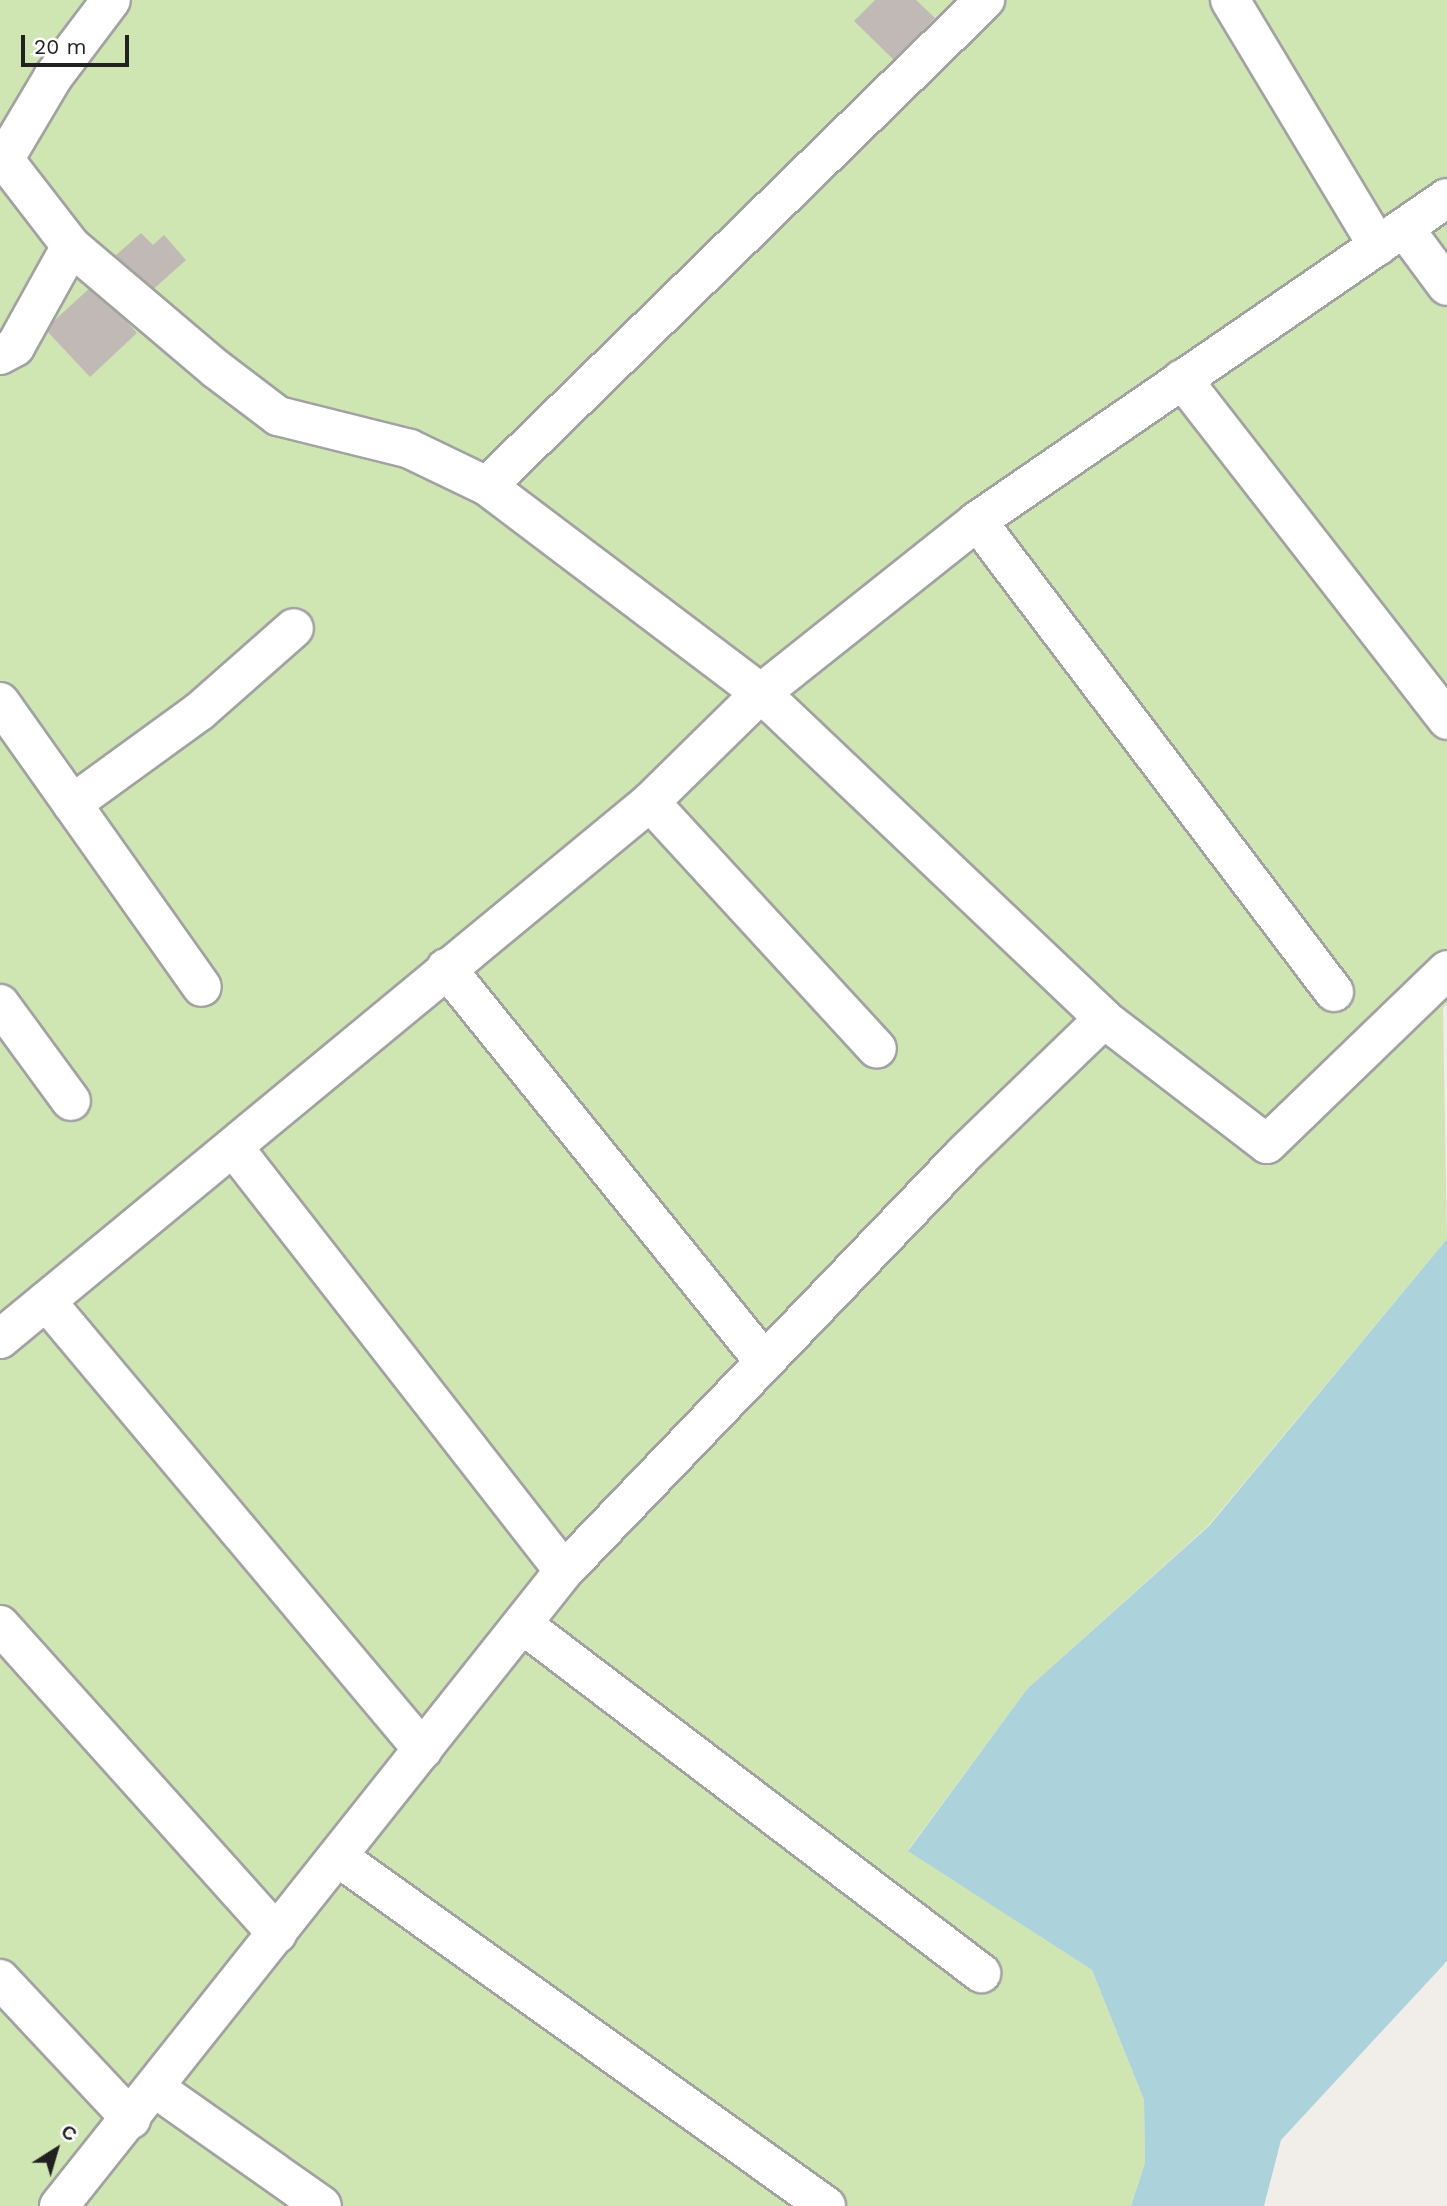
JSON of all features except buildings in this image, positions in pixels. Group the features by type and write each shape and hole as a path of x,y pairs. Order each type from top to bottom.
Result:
{"street":[{"path":"111,0 52,77 2,156 71,246 216,369 278,416 410,449 487,486 761,693 1104,1019 1267,1144 1447,970"},
{"path":"487,486 985,0"},
{"path":"1230,0 1391,237 1447,286"},
{"path":"0,1339 234,1149 446,968 650,802 761,693 977,521 1447,198"},
{"path":"0,355 15,347 71,246"},
{"path":"1182,379 1447,720"},
{"path":"977,521 1334,992"},
{"path":"72,804 200,711 294,628"},
{"path":"0,702 202,987"},
{"path":"650,802 877,1049"},
{"path":"446,968 764,1361"},
{"path":"0,1004 71,1101"},
{"path":"59,2206 131,2119 564,1571 964,1154 1104,1019"},
{"path":"234,1149 564,1571"},
{"path":"46,1301 423,1750"},
{"path":"522,1624 981,1973"},
{"path":"0,1625 277,1934"},
{"path":"338,1857 826,2206"},
{"path":"0,1979 131,2119"},
{"path":"155,2088 322,2206"}],"green space":[{"path":"0,0 1447,0 1447,1004 1443,1008 1447,1239 1208,1526 1027,1689 908,1850 1092,1970 1144,2100 1145,2163 1131,2206 0,2206"}],"water":[{"path":"1447,1239 1447,1961 1281,2140 1264,2206 1131,2206 1145,2163 1144,2100 1092,1970 908,1851 1027,1689 1209,1526"}]}
